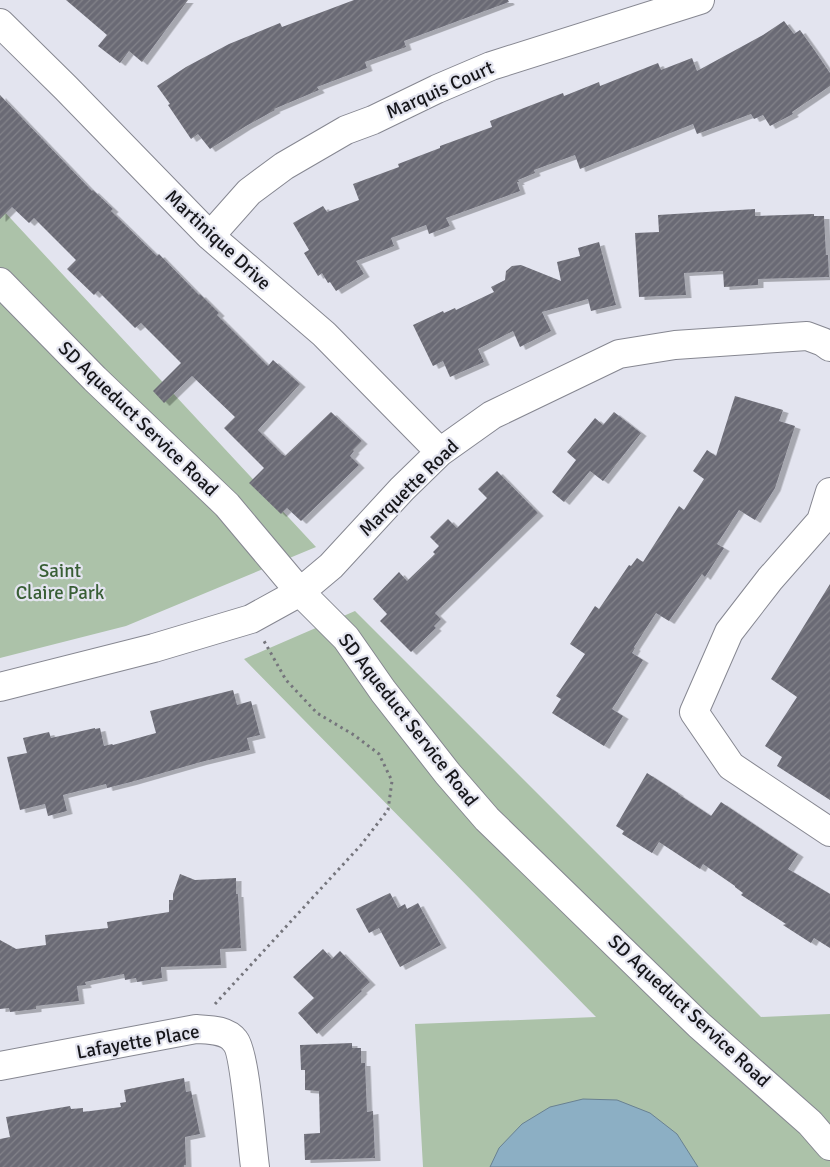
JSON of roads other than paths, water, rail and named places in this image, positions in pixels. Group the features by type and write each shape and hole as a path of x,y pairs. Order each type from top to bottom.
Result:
{"street":[{"name":"Marquis Court","path":"210,236 249,192 284,166 346,130 373,120 490,66 700,0"},
{"name":"Martinique Drive","path":"0,23 210,236 324,334 440,452"},
{"name":"SD Aqueduct Service Road","path":"0,282 95,379 227,505 300,592 346,638 383,691 436,759 487,819 699,1025 810,1123 830,1146"},
{"name":"Marquette Road","path":"0,687 154,648 251,619 300,592 331,566 402,489 440,452 492,415 619,354 675,345 807,336 830,347"},
{"path":"830,492 821,521 770,579 729,632 694,712 731,766 830,832"},
{"name":"Lafayette Place","path":"0,1066 196,1029 219,1030 236,1041 242,1060 254,1167"}],"water":[{"path":"583,1099 617,1100 650,1113 677,1134 698,1167 490,1167 499,1148 522,1124 550,1107"}],"park label":[{"name":"Saint Claire Park","path":"60,582"}]}
